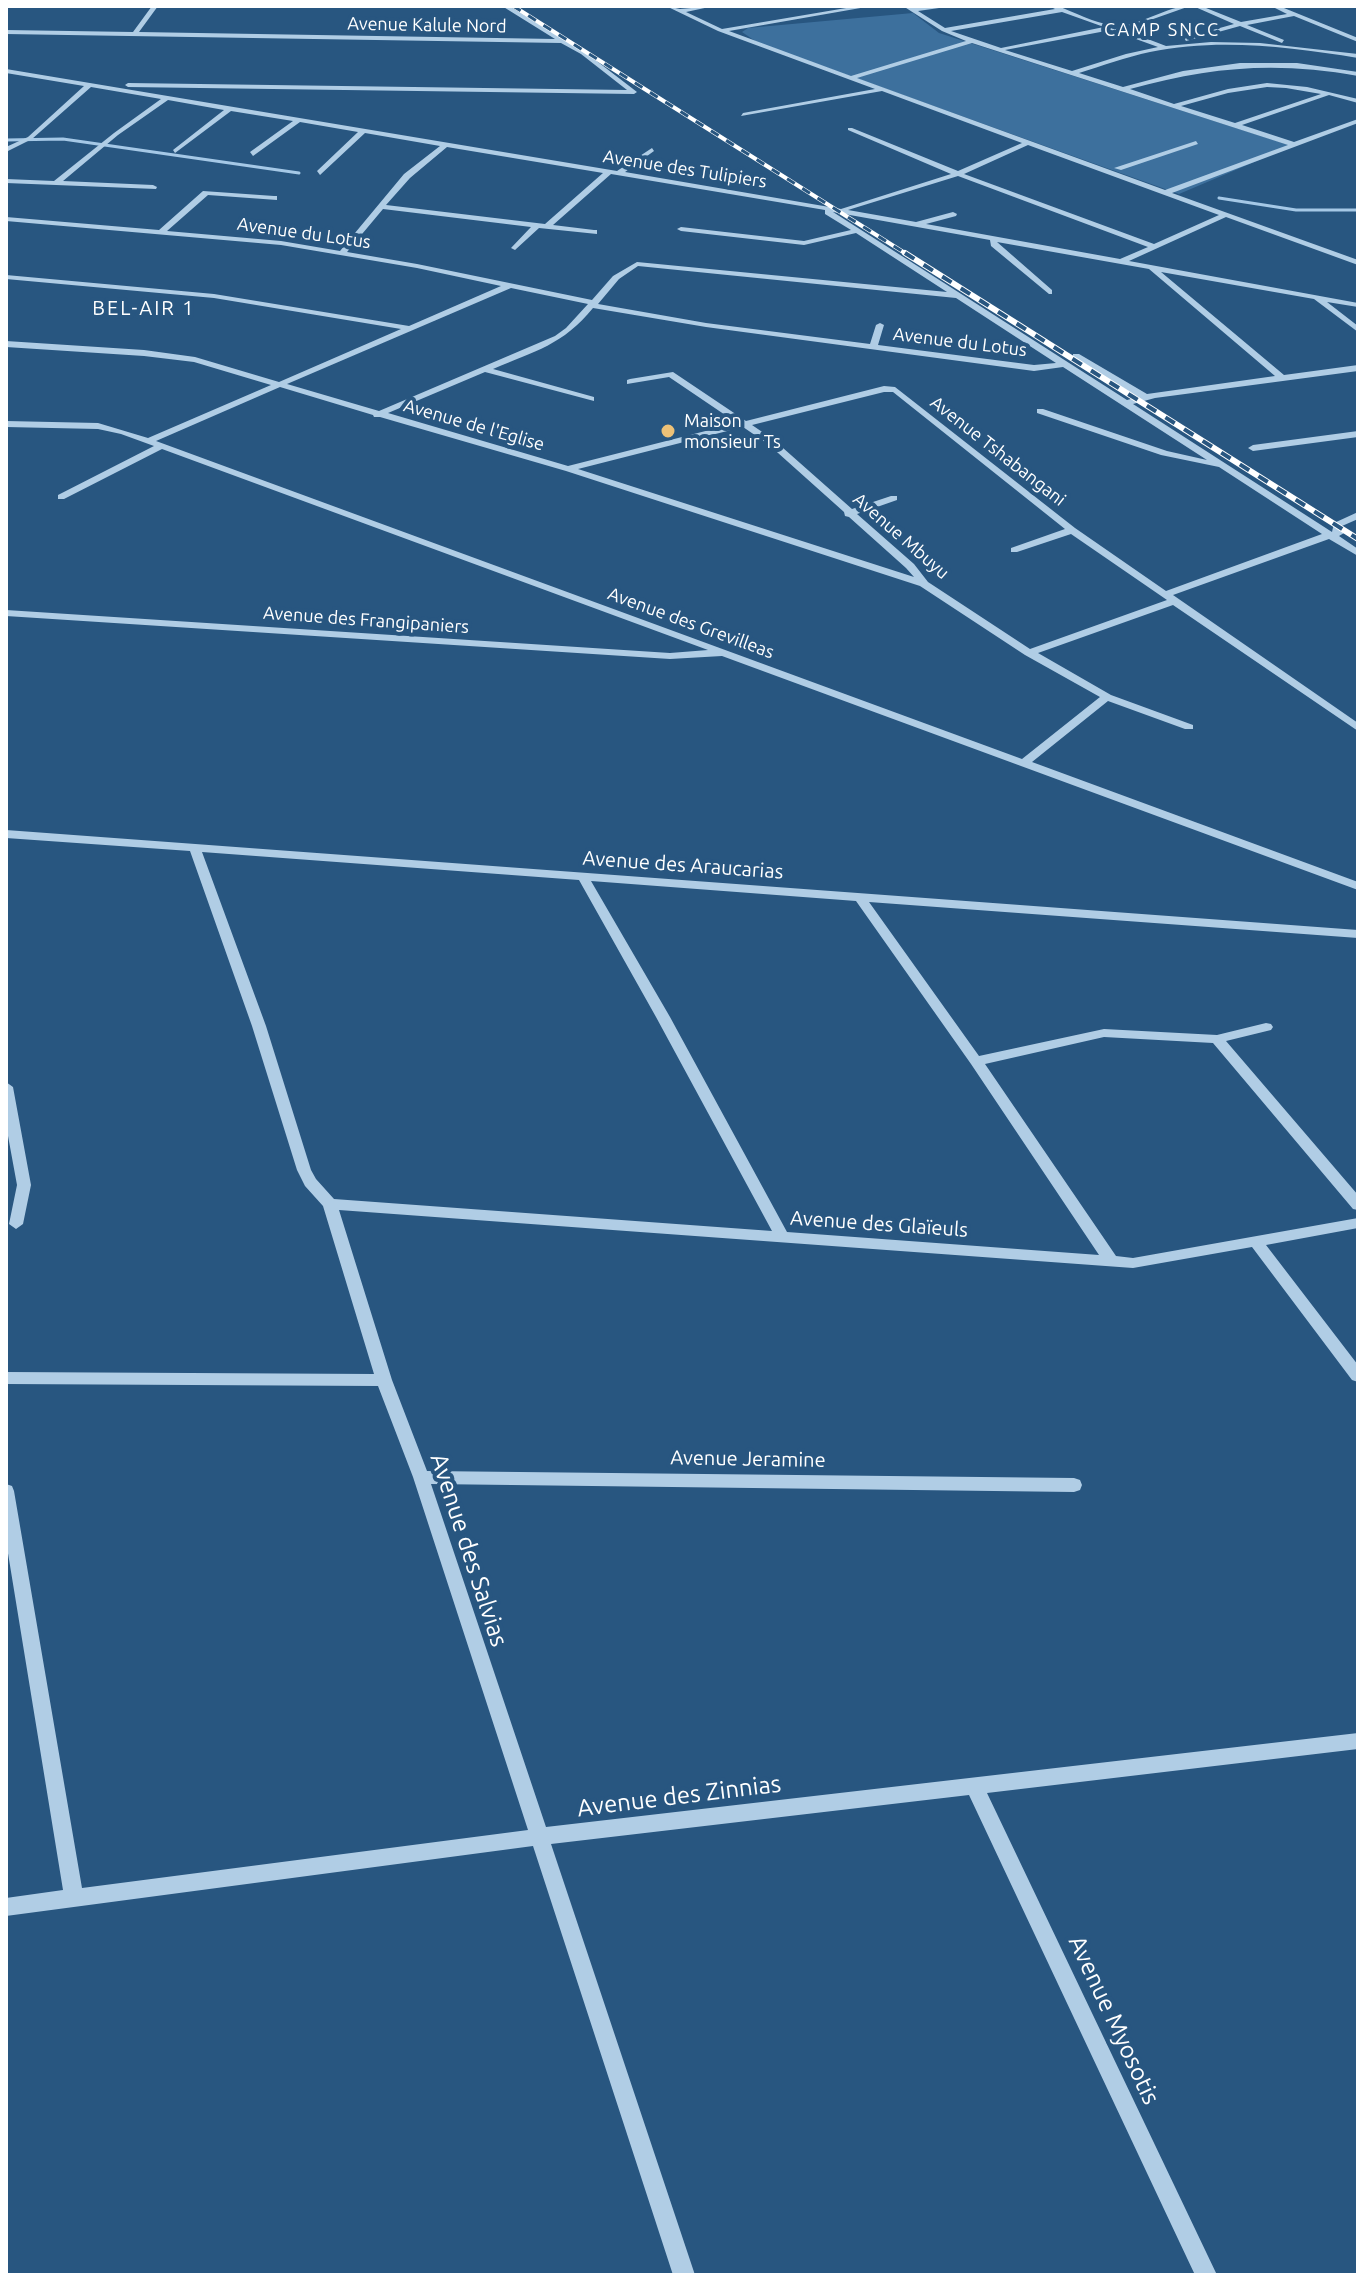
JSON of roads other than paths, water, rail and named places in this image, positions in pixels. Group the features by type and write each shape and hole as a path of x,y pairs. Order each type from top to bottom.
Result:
{"street":[{"path":"135,34 155,6"},
{"path":"107,88 141,85 635,91 583,53 505,6"},
{"path":"669,6 720,30 1358,263"},
{"path":"678,11 711,6"},
{"path":"720,30 869,6"},
{"path":"909,8 950,6"},
{"path":"1052,6 1164,48"},
{"path":"944,30 1078,6"},
{"path":"1001,49 1111,28 1187,6"},
{"path":"1196,6 1294,46"},
{"path":"1274,6 1358,40"},
{"path":"909,8 944,30 972,41 1296,145"},
{"path":"1164,48 1240,24 1295,14"},
{"name":"Avenue Kalule Nord","path":"6,32 560,41"},
{"path":"850,78 972,41"},
{"path":"1073,73 1164,48 1215,44 1294,46 1358,56"},
{"path":"1124,89 1181,72 1241,64 1305,65 1358,74"},
{"name":"Avenue des Tulipiers","path":"6,71 821,208 1358,305"},
{"path":"1177,106 1256,84 1292,85 1358,101"},
{"path":"6,150 32,136 89,85"},
{"path":"743,115 881,90"},
{"path":"1237,125 1330,93"},
{"path":"57,182 104,143 167,98"},
{"path":"175,151 229,109"},
{"path":"253,154 298,121"},
{"path":"1164,193 1358,121"},
{"path":"850,129 958,174 1152,246"},
{"path":"320,173 363,131"},
{"path":"838,211 958,174 1027,143"},
{"path":"1118,168 1196,143"},
{"path":"342,253 407,176 445,145"},
{"path":"618,174 652,150"},
{"path":"1061,156 1072,153 1183,186"},
{"path":"515,248 608,173"},
{"path":"6,181 153,187"},
{"path":"161,232 206,193 274,198"},
{"path":"382,207 594,232"},
{"path":"821,208 1358,553"},
{"path":"917,225 953,214"},
{"path":"1123,261 1225,215"},
{"name":"Avenue du Lotus","path":"6,219 281,243 509,285 594,305 1034,368 1067,364"},
{"path":"681,229 804,243 856,231"},
{"path":"993,238 994,244 1049,292"},
{"path":"377,415 558,338 582,320 604,290 632,265 962,296"},
{"path":"1151,266 1282,378"},
{"path":"6,277 214,296 409,328"},
{"path":"148,441 509,285"},
{"path":"1315,296 1358,330"},
{"path":"873,347 880,325"},
{"name":"Avenue de l'Eglise","path":"6,344 183,357 569,469 924,584"},
{"path":"1076,356 1145,397"},
{"path":"1127,403 1145,397 1358,368"},
{"path":"484,369 591,399"},
{"name":"Avenue Mbuyu","path":"630,382 670,374 745,423 791,460 848,514 910,566 924,584 1029,653 1107,697 1189,727"},
{"name":"Avenue Tshabangani","path":"569,469 884,389 895,390 1072,530 1358,728"},
{"path":"1040,411 1164,453 1225,467"},
{"name":"Avenue des Grevilleas","path":"6,424 116,429 1358,886"},
{"path":"1253,448 1358,434"},
{"path":"61,497 161,446"},
{"path":"848,514 894,498"},
{"path":"1029,653 1339,533 1336,526 1358,515"},
{"path":"1014,550 1072,530"},
{"name":"Avenue des Frangipaniers","path":"6,613 670,656 723,652"},
{"path":"1024,763 1107,697"},
{"name":"Avenue des Araucarias","path":"6,834 1357,935"},
{"name":"Avenue des Salvias","path":"195,848 259,1026 304,1170 310,1182 330,1204 384,1380 421,1477 684,2275"},
{"path":"583,877 782,1237"},
{"path":"861,899 976,1061 1111,1261"},
{"path":"976,1061 1104,1033 1217,1039 1266,1027"},
{"path":"1217,1039 1358,1205"},
{"path":"6,1087 24,1185 16,1224"},
{"name":"Avenue des Glaïeuls","path":"330,1204 1111,1261 1151,1261 1358,1223"},
{"path":"1257,1243 1358,1376"},
{"path":"6,1378 384,1380"},
{"name":"Avenue Jeramine","path":"421,1477 1074,1485"},
{"path":"6,1491 74,1898"},
{"name":"Avenue des Zinnias","path":"6,1907 538,1837 1358,1741"},
{"name":"Avenue Myosotis","path":"975,1787 1206,2275"}],"waterway":[{"path":"6,140 63,139 299,173"},
{"path":"1219,198 1296,210 1358,210"}],"railway":[{"path":"513,6 908,255"},
{"path":"905,253 1358,539"}],"place":[{"name":"Maison monsieur Ts","path":"668,431"}],"district":[{"name":"CAMP SNCC","path":"1162,30"},
{"name":"BEL-AIR 1","path":"144,308"}]}
